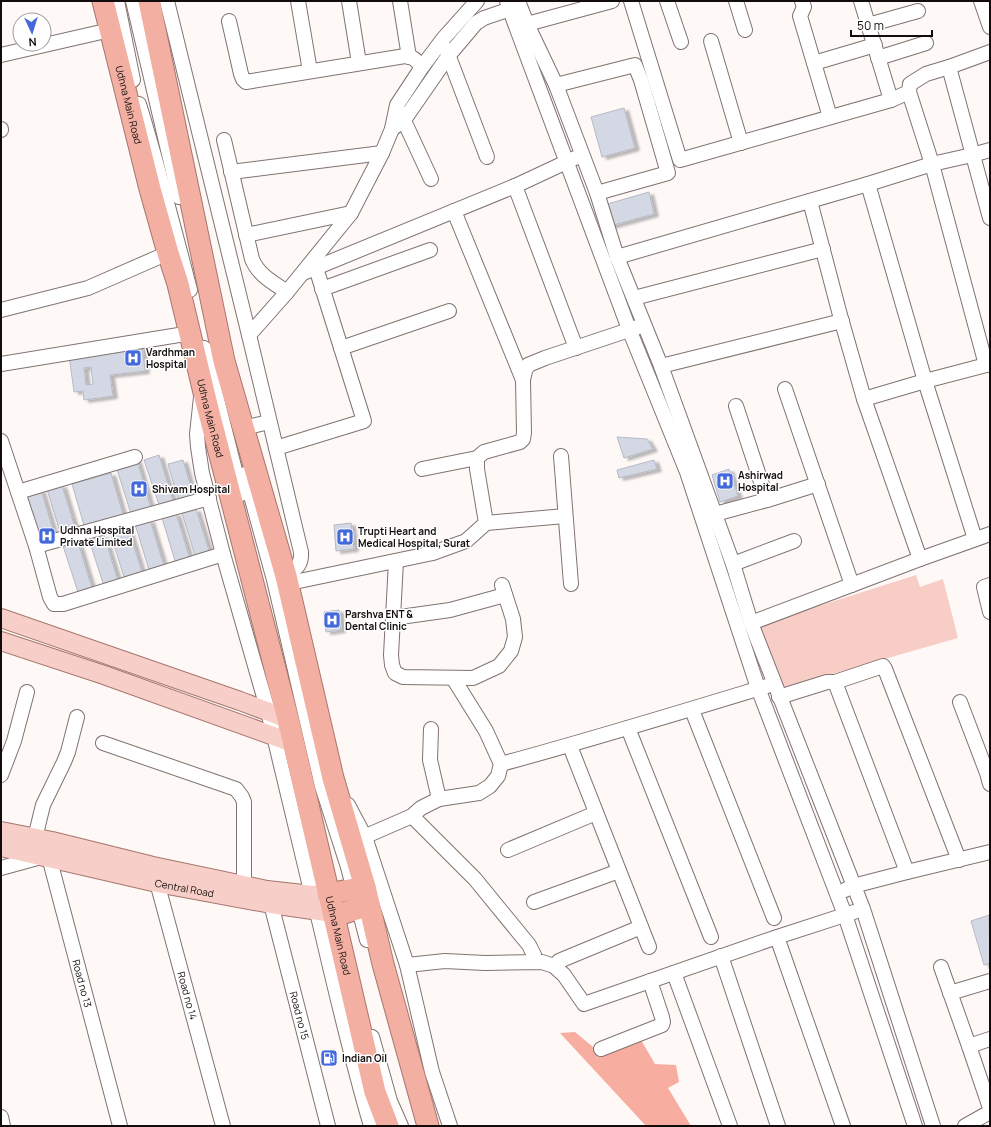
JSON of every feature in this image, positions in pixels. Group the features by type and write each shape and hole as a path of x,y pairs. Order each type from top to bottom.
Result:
{"highway":[{"name":"Udhna Main Road","path":"103,1 150,189 184,249 178,284 191,333 202,385 273,585 288,719 293,743 342,901 375,1092 388,1126"},
{"path":"149,1 184,249 224,361 243,428 273,585 333,778 358,839 342,901 383,964 428,1126"}],"main road":[{"path":"1,618 288,719"},
{"path":"1,641 104,675 293,743"},
{"name":"Central Road","path":"1,831 45,848 155,874 271,904 342,901"},
{"name":"Central Road","path":"1,847 45,848"},
{"name":"Central Road","path":"155,874 244,885 267,890 342,901"}],"street":[{"path":"117,1 136,96 184,249 273,585 318,812 342,901 418,1126"},
{"path":"133,1 173,168 184,249"},
{"path":"167,1 301,552 300,563 296,568 273,585"},
{"path":"298,1 310,71"},
{"path":"349,1 360,63"},
{"path":"400,1 409,56"},
{"path":"249,335 287,292 351,213 382,153 392,129 397,105 422,67 443,39 477,1"},
{"path":"527,24 612,1"},
{"path":"631,1 680,160 891,100 909,92"},
{"path":"667,1 681,42"},
{"path":"736,1 745,30"},
{"path":"802,1 804,7 800,16 830,117"},
{"path":"862,1 891,100"},
{"path":"981,1 990,27"},
{"path":"514,4 527,24 556,85 583,155 597,193 617,257 661,366 733,564 751,623 863,909 933,1126"},
{"path":"392,129 404,120 449,55 476,23 514,4"},
{"path":"514,4 566,162 629,329 687,472 758,688 845,915 915,1126"},
{"path":"868,25 918,10"},
{"path":"229,21 241,74 246,82 405,56 416,59 422,67"},
{"path":"1,55 110,30"},
{"path":"443,39 487,157"},
{"path":"711,41 741,143"},
{"path":"814,63 926,43"},
{"path":"864,399 925,381 988,365 932,164 909,92 910,84 926,74 990,52"},
{"path":"556,85 636,65 668,173 597,193"},
{"path":"949,67 990,218"},
{"path":"397,105 431,179"},
{"path":"224,140 254,266 287,292"},
{"path":"617,257 932,164 990,150"},
{"path":"231,172 382,153"},
{"path":"302,274 515,186 583,155"},
{"path":"868,184 925,381 975,539"},
{"path":"515,186 576,348"},
{"path":"810,201 864,399 920,558"},
{"path":"454,211 523,380"},
{"path":"246,235 351,213"},
{"path":"1,310 88,288 184,249"},
{"path":"634,298 823,249"},
{"path":"322,289 430,250"},
{"path":"276,448 364,421 316,268"},
{"path":"341,348 449,311"},
{"path":"661,366 842,320"},
{"path":"422,468 477,458 484,452 520,442 523,439 524,433 523,380 528,365 644,325"},
{"path":"1,364 191,333"},
{"path":"202,385 197,434 198,447 202,473 223,554 274,735 342,901 361,1000 390,1101 401,1126"},
{"path":"785,389 852,585"},
{"path":"736,406 767,500"},
{"path":"243,428 269,422"},
{"path":"2,441 54,604 78,599 223,554"},
{"path":"561,456 571,584"},
{"path":"18,492 135,457"},
{"path":"477,458 477,469 486,523"},
{"path":"715,514 818,484"},
{"path":"36,546 209,498"},
{"path":"273,585 432,554 466,541 486,523 565,516"},
{"path":"751,623 920,558 990,534"},
{"path":"733,564 794,541"},
{"path":"393,618 450,610 503,590 513,619 515,637 511,651 499,666 473,678 403,677 395,673 391,655 396,561"},
{"path":"990,585 984,587 990,612"},
{"path":"779,697 827,682 835,682 883,666 959,860"},
{"path":"450,1126 432,1072 407,965 358,839 412,816 422,808 439,799 479,793 490,786 498,776 500,764 486,731 452,678"},
{"path":"835,682 907,872"},
{"path":"500,764 570,746 692,710 774,683"},
{"path":"1,775 14,741 27,692"},
{"path":"960,702 990,784"},
{"path":"692,710 774,918"},
{"path":"1,868 45,848 43,805 68,752 76,716"},
{"path":"628,728 711,936"},
{"path":"431,729 430,760 439,799"},
{"path":"103,743 236,789 244,802 244,885"},
{"path":"570,746 649,947"},
{"path":"508,850 596,813"},
{"path":"412,816 475,879 529,945 534,955 535,962"},
{"name":"Road no 13","path":"45,848 120,1126"},
{"path":"837,894 853,886 990,852"},
{"path":"534,902 619,870"},
{"name":"Road no 14","path":"155,874 223,1126"},
{"path":"342,901 358,1082 371,1126"},
{"name":"Road no 15","path":"271,904 328,1126"},
{"path":"407,965 445,961 485,963 542,962 554,966 564,975 584,1004 721,956 863,909"},
{"path":"554,966 559,961 641,927"},
{"path":"777,937 843,1126"},
{"path":"721,956 778,1126"},
{"path":"941,967 990,1108"},
{"path":"674,973 730,1126"},
{"path":"601,1049 662,1025 662,1017 650,981"},
{"path":"950,993 990,981"},
{"path":"969,1046 990,1039"},
{"path":"965,1126 990,1112"},
{"path":"1,1117 3,1126"}],"shaded area":[{"path":"916,575 920,587 943,579 958,638 783,688 756,626"},
{"path":"575,1032 599,1052 641,1040 655,1064 676,1065 679,1082 668,1088 691,1126 646,1126 560,1033"}],"building":[{"path":"624,108 635,148 602,157 591,117"},
{"path":"649,192 654,214 610,226 604,205"},
{"path":"142,345 145,371 110,375 113,396 84,400 83,391 74,392 69,355","holes":["91,367 93,384 86,385 84,368"]},
{"path":"617,437 647,439 653,449 624,458"},
{"path":"159,455 173,501 159,505 144,460"},
{"path":"137,460 151,508 131,514 116,466"},
{"path":"183,460 194,497 179,502 168,464"},
{"path":"654,460 657,469 619,478 617,470"},
{"path":"729,469 738,496 720,502 712,475"},
{"path":"111,473 124,518 85,529 72,484"},
{"path":"62,485 76,531 61,535 47,489"},
{"path":"41,490 55,536 36,541 23,496"},
{"path":"196,509 210,554 196,559 182,513"},
{"path":"176,513 190,559 176,564 162,518"},
{"path":"150,520 164,566 149,570 135,524"},
{"path":"351,523 354,549 336,551 334,525"},
{"path":"128,527 142,572 124,577 110,532"},
{"path":"104,535 118,581 104,586 89,540"},
{"path":"78,542 92,588 78,592 63,546"},
{"path":"339,610 341,630 326,632 324,612"},
{"path":"989,915 990,963 984,965 971,921"}],"place":[{"name":"Vardhman Hospital","path":"133,358"},
{"name":"Ashirwad Hospital","path":"725,481"},
{"name":"Shivam Hospital","path":"139,489"},
{"name":"Udhna Hospital Private Limited","path":"47,536"},
{"name":"Trupti Heart and Medical Hospital, Surat","path":"345,537"},
{"name":"Parshva ENT & Dental Clinic","path":"332,620"},
{"name":"Indian Oil","path":"329,1058"}]}
